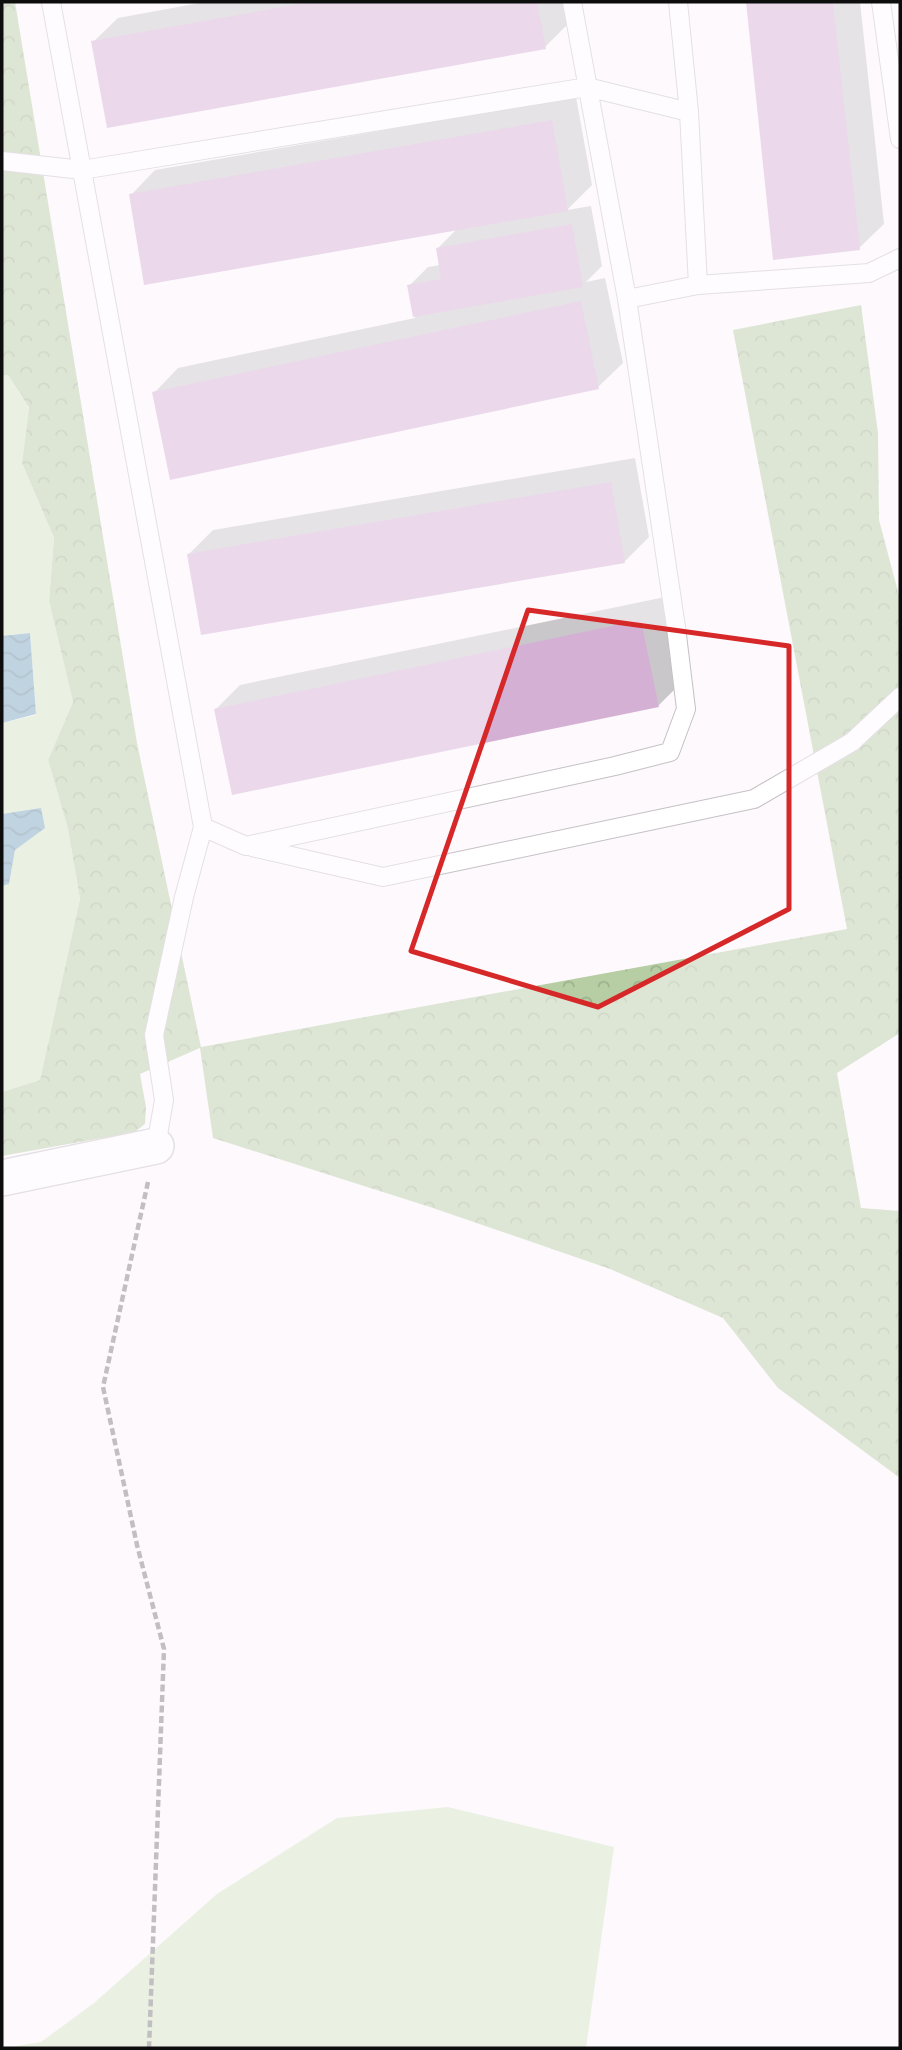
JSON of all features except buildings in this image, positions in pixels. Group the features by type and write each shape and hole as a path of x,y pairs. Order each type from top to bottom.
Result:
{"street":[{"path":"2,1178 156,1146"}],"lane":[{"path":"51,2 203,827 184,897 154,1035 164,1100 156,1146"},
{"path":"246,846 670,752 686,709 676,627 626,299 572,2"},
{"path":"678,2 690,112 698,285"},
{"path":"881,2 900,139"},
{"path":"2,161 82,170 587,87 690,112"},
{"path":"626,299 698,285 869,273 900,258"},
{"path":"203,827 246,846 383,877 754,799 852,742 900,697"}],"path":[{"path":"149,2048 164,1649 137,1545 103,1387 156,1146"}],"highlighted area":[{"path":"528,610 789,646 789,909 598,1007 411,951"}],"green space":[{"path":"2,2 15,2 137,743 201,1047 847,929 733,330 861,305 878,433 879,520 900,599 900,1033 837,1073 861,1208 900,1211 900,1478 778,1388 723,1318 610,1269 430,1207 213,1138 200,1048 140,1074 146,1107 145,1124 135,1132 2,1156 2,1092 40,1080 80,899 68,829 48,760 73,702 49,601 54,538 22,463 29,408 8,375 2,375"},
{"path":"2,375 8,375 29,409 22,463 54,538 49,601 73,702 48,760 68,829 80,899 40,1080 2,1092 2,886 9,884 15,850 41,809 2,814 2,723 36,715 30,633 2,636"},
{"path":"448,1807 614,1847 586,2048 6,2048 41,2042 94,2003 217,1894 337,1818"}],"water":[{"path":"30,633 36,714 2,723 2,636"},
{"path":"41,808 45,828 15,850 9,884 2,886 2,814"}]}
